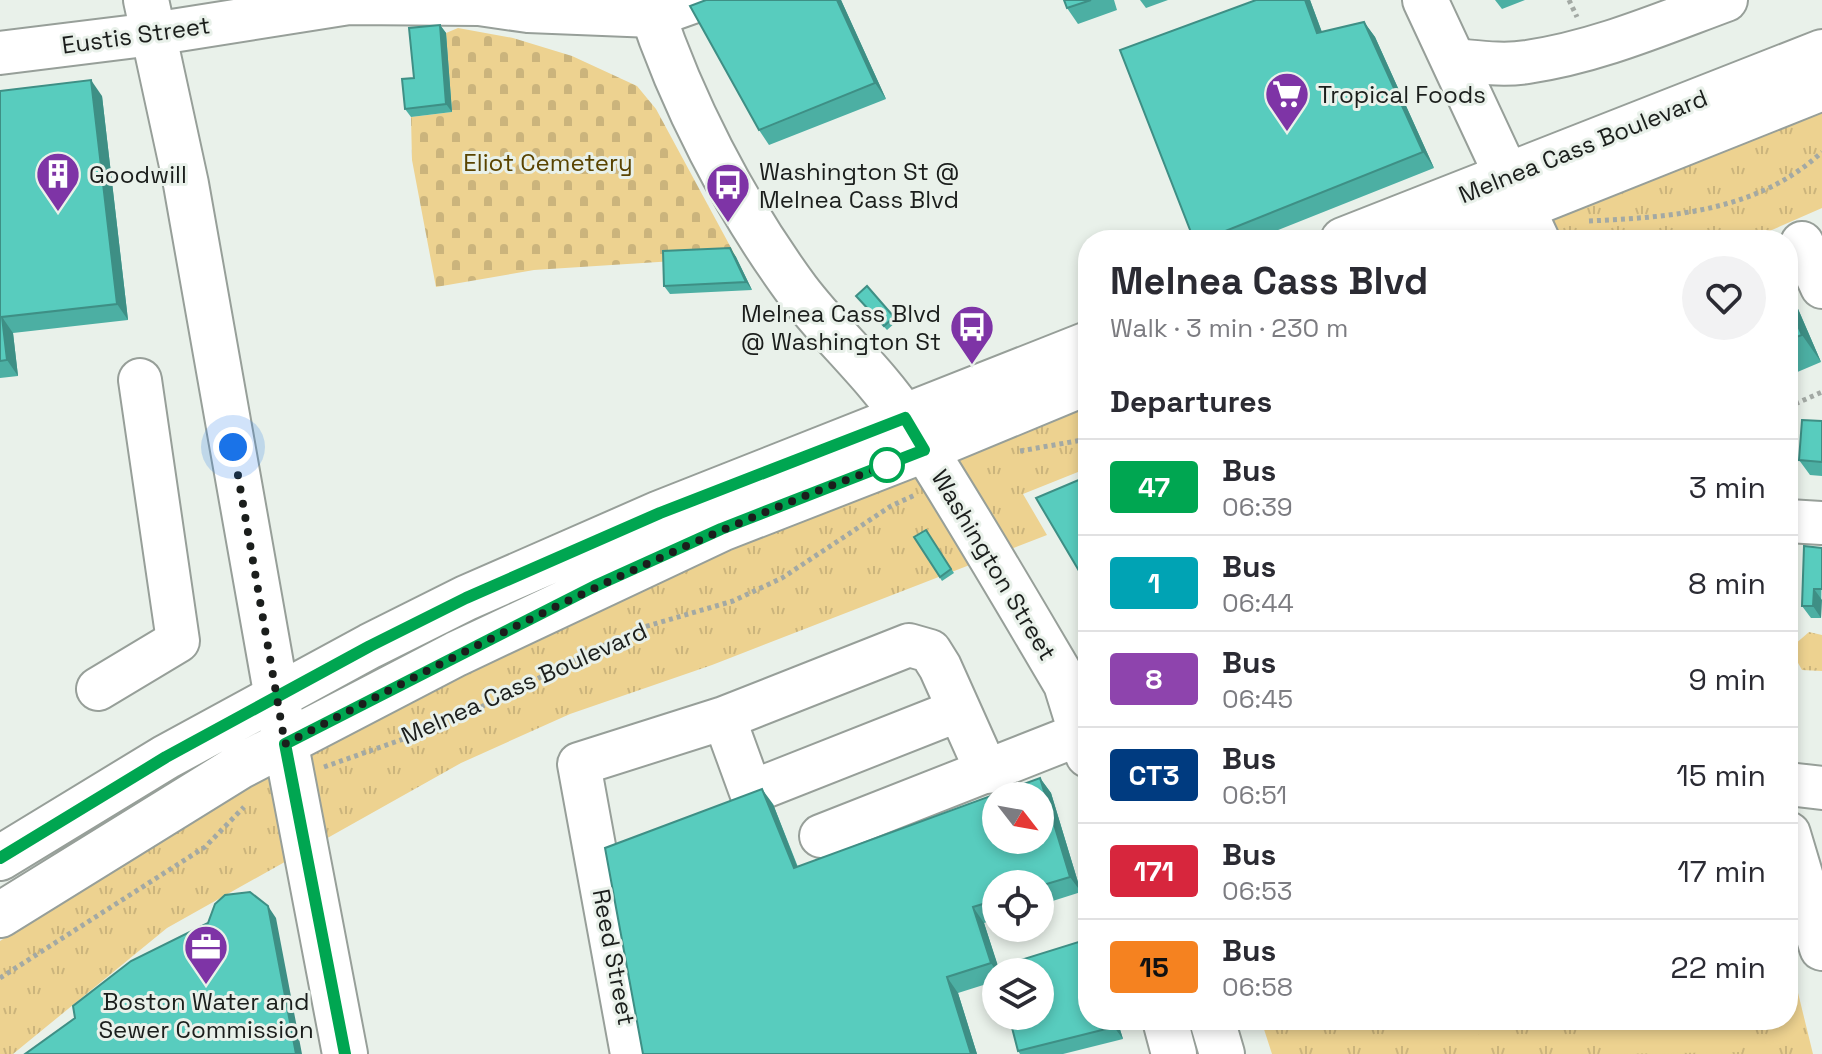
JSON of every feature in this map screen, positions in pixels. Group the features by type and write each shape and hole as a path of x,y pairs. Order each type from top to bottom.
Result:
{"main road":[{"path":"1425,0 1522,208"},
{"name":"Washington Street","path":"650,8 713,153 770,249 802,295 915,434 1078,707"},
{"path":"149,17 186,184 285,744 345,1054"},
{"name":"Melnea Cass Boulevard","path":"1399,230 1522,208 1822,52"},
{"name":"Melnea Cass Boulevard","path":"1466,230 1822,88"},
{"name":"Melnea Cass Boulevard","path":"0,915 239,767 595,586 721,529 915,434 1078,349"},
{"name":"Melnea Cass Boulevard","path":"0,858 113,788 370,646 535,566 701,496 1078,385"},
{"path":"1798,868 1822,948"},
{"path":"1168,1030 1174,1054"},
{"path":"1215,1030 1222,1054"}],"street":[{"path":"650,8 698,0"},
{"path":"1453,60 1524,63 1562,55 1627,37 1726,0"},
{"name":"Eustis Street","path":"0,53 149,17 349,2 479,4 528,11 650,8"},
{"path":"1804,243 1822,287"},
{"path":"98,689 178,641 140,380"},
{"path":"1798,522 1822,523"},
{"path":"959,710 751,792 724,718 909,645 930,651 959,710 987,772"},
{"name":"Reed Street","path":"632,1054 579,764 724,718"},
{"path":"821,836 987,772 1078,718"},
{"path":"1798,785 1822,788"}],"path":[{"path":"1569,0 1578,21"},
{"path":"1576,222 1672,217 1709,209 1787,178 1822,152"},
{"path":"1798,403 1822,392"},
{"path":"1013,454 1038,446 1078,440"},
{"name":"Melnea Cass Boulevard","path":"323,767 449,723 637,629 733,601 782,578 891,506"},
{"path":"0,978 205,847 246,805"}],"green space":[{"name":"Eliot Cemetery","path":"458,28 513,38 572,56 637,86 656,109 736,257 534,270 436,287 412,160 411,117 452,112 446,33"},
{"path":"1822,103 1822,208 1772,230 1508,230"},
{"path":"1078,405 1078,472 1023,494 1047,535 712,665 570,714 461,763 167,928 13,1054 0,1054 0,941 193,818 346,729 648,579"},
{"path":"1809,632 1822,635 1822,671 1802,670 1798,663 1798,642"},
{"path":"1798,993 1813,1054 1272,1054 1264,1030 1798,1030"},
{"path":"1414,1030 1491,1030 1424,1053"},
{"path":"1600,1030 1734,1030 1742,1052 1607,1054"}],"building":[{"path":"706,0 837,0 875,83 759,130 690,6"},
{"path":"1064,0 1091,0 1067,8"},
{"name":"Tropical Foods","path":"1256,0 1305,0 1317,33 1364,22 1423,152 1228,230 1190,230 1120,50"},
{"path":"440,25 446,104 405,109 402,79 414,78 409,28"},
{"name":"Goodwill","path":"91,80 117,304 2,317 7,360 0,361 0,91"},
{"path":"730,248 746,282 664,286 663,251"},
{"path":"867,286 894,317 884,326 856,296"},
{"path":"1802,420 1822,421 1822,462 1799,460"},
{"path":"1078,480 1078,569 1036,498"},
{"path":"926,530 951,569 940,577 914,537"},
{"path":"1804,546 1822,548 1822,589 1814,589 1813,606 1802,606"},
{"path":"762,789 794,868 982,799 982,854 1054,854 1054,824 1070,877 1054,882 1054,870 982,870 982,904 973,907 989,958 982,958 982,966 947,977 971,1054 643,1054 605,848"},
{"name":"Boston Water and Sewer Commission","path":"250,892 268,906 296,1054 25,1054 75,1018 73,1006 131,961 208,923 215,904 225,895"},
{"path":"1078,942 1078,1030 1102,1030 1018,1051 1013,1030 1054,1030 1054,958 1027,958"}],"bus line":[{"name":"47","path":"0,858 166,757 370,646 466,598 701,496 905,418 924,450 721,529 595,586 456,654 285,744 345,1054"}],"place":[{"name":"Tropical Foods","path":"1287,133"},
{"name":"Goodwill","path":"58,213"},
{"name":"Washington St @ Melnea Cass Blvd","path":"728,224"},
{"name":"Melnea Cass Blvd @ Washington St","path":"972,366"},
{"name":"Boston Water and Sewer Commission","path":"206,986"}],"route":[{"path":"233,447 285,744 456,654 595,586 721,529 887,465"}]}
